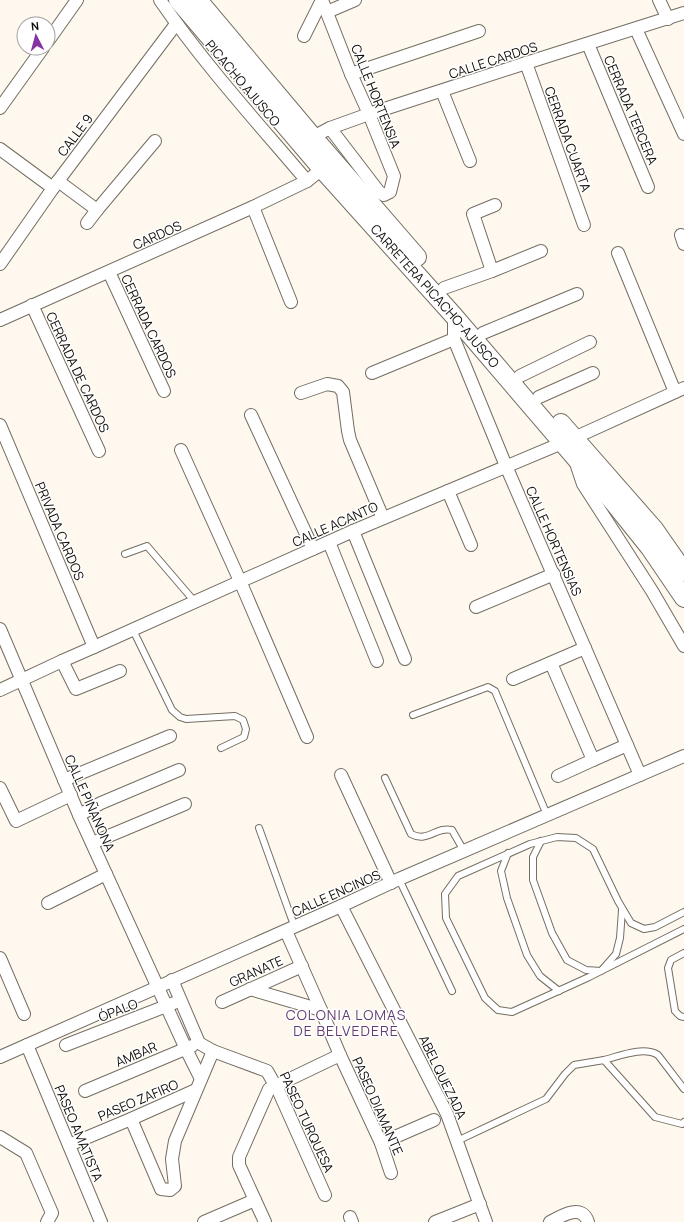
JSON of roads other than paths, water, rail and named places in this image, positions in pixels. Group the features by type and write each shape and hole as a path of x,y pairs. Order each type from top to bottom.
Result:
{"main road":[{"name":"CARRETERA PICACHO-AJUSCO","path":"178,0 322,169 570,445 654,529 684,572"},
{"name":"CARRETERA PICACHO-AJUSCO","path":"198,0 313,137 538,398 570,445 650,548 684,598"}],"street":[{"path":"56,30 78,0"},
{"name":"PICACHO AJUSCO","path":"160,0 176,24 306,181"},
{"path":"304,36 322,0"},
{"name":"CALLE HORTENSIA","path":"322,0 394,176 390,192 384,195 379,192 330,128"},
{"path":"327,12 355,0"},
{"path":"659,0 668,19"},
{"name":"CALLE CARDOS","path":"313,137 330,128 369,114 684,14"},
{"name":"CALLE 9","path":"0,264 56,184 176,24"},
{"path":"636,29 684,134"},
{"path":"351,74 479,31"},
{"name":"CERRADA TERCERA","path":"588,44 648,187"},
{"path":"0,108 37,56"},
{"name":"CERRADA CUARTA","path":"526,63 584,225"},
{"path":"442,91 470,161"},
{"path":"87,223 156,141"},
{"path":"0,148 97,210"},
{"name":"CARDOS","path":"0,320 253,207 306,181 322,169"},
{"path":"492,271 473,214 495,205"},
{"path":"253,207 292,302"},
{"path":"444,288 492,271 541,251"},
{"path":"618,253 680,390"},
{"name":"CERRADA CARDOS","path":"109,272 164,392"},
{"path":"483,333 577,294"},
{"name":"CERRADA DE CARDOS","path":"32,305 99,451"},
{"name":"CALLE HORTENSIAS","path":"454,316 454,339 506,466 640,775"},
{"path":"372,373 454,339"},
{"path":"520,376 590,342"},
{"path":"538,398 593,373"},
{"path":"301,393 327,384 338,386 343,392 350,440 383,518"},
{"name":"CALLE ACANTO","path":"0,690 62,660 133,630 383,518 506,466 570,445 680,390"},
{"path":"250,414 313,549"},
{"name":"PRIVADA CARDOS","path":"0,425 94,647"},
{"path":"570,445 583,484 652,591 684,646"},
{"path":"181,450 307,737"},
{"path":"448,491 471,545"},
{"path":"353,531 405,659"},
{"path":"328,542 377,661"},
{"path":"476,607 554,574"},
{"name":"CALLE PIÑANONA","path":"0,629 79,815 159,989"},
{"path":"513,679 585,648"},
{"path":"62,660 76,689 120,671"},
{"path":"551,663 593,760"},
{"path":"64,780 170,736"},
{"path":"558,776 627,744"},
{"name":"CALLE ENCINOS","path":"0,1057 29,1050 159,989 172,980 291,933 341,906 395,881 684,756"},
{"path":"79,815 102,803 179,770"},
{"path":"342,775 395,881"},
{"path":"0,788 16,821 71,795"},
{"path":"92,844 185,804"},
{"path":"48,903 106,874"},
{"name":"ABEL QUEZADA","path":"341,906 447,1114 486,1222"},
{"name":"PASEO DIAMANTE","path":"291,933 302,966 340,1055 381,1143 391,1173"},
{"path":"0,958 24,1014"},
{"name":"GRANATE","path":"222,1002 302,966"},
{"path":"172,980 199,1044"},
{"path":"159,989 186,1049 202,1079"},
{"path":"250,989 322,1010"},
{"name":"ÓPALO","path":"66,1044 180,1001"},
{"name":"AMBAR","path":"85,1091 199,1044"},
{"name":"PASEO TURQUESA","path":"199,1044 213,1051 267,1071 325,1194"},
{"name":"PASEO AMATISTA","path":"29,1050 101,1222"},
{"path":"131,1120 161,1189 170,1190 175,1186 172,1159 175,1141 213,1051"},
{"path":"265,1222 239,1165 239,1158 269,1089 340,1055"},
{"name":"PASEO ZAFIRO","path":"68,1145 131,1120 196,1090"},
{"path":"381,1143 434,1120"},
{"path":"0,1137 26,1153 52,1213 47,1222"},
{"path":"204,1222 255,1200"},
{"path":"435,1222 480,1204"},
{"path":"550,1222 571,1212 580,1212 587,1217 588,1222"}],"lane":[{"path":"125,554 147,546 195,602"},
{"path":"133,630 172,710 180,717 186,719 235,716 243,720 246,728 244,737 222,748"},
{"path":"413,715 488,687 495,691 547,815"},
{"path":"385,778 411,834 422,838 444,829 452,830 464,851"},
{"path":"259,828 291,917 291,933"},
{"path":"684,912 655,927 644,928 631,923 622,909 593,849 576,838 557,837 530,844 508,853 458,876 445,894 446,918 485,998 498,1010 512,1012 602,971 684,929"},
{"path":"541,841 533,857 533,880 552,933 567,960 586,970 602,971"},
{"path":"508,853 501,871 507,898 527,954 540,976 559,991"},
{"path":"395,881 452,991"},
{"path":"602,971 616,954 620,938 622,909"},
{"path":"684,952 671,960 668,968 675,1011 680,1016 684,1017"},
{"path":"458,1141 546,1099 565,1074 574,1065 604,1060 645,1050 658,1055 684,1089"},
{"path":"604,1060 655,1117 682,1124 684,1122"}],"district":[{"name":"COLONIA LOMAS DE BELVEDERE","path":"346,1024"}]}
